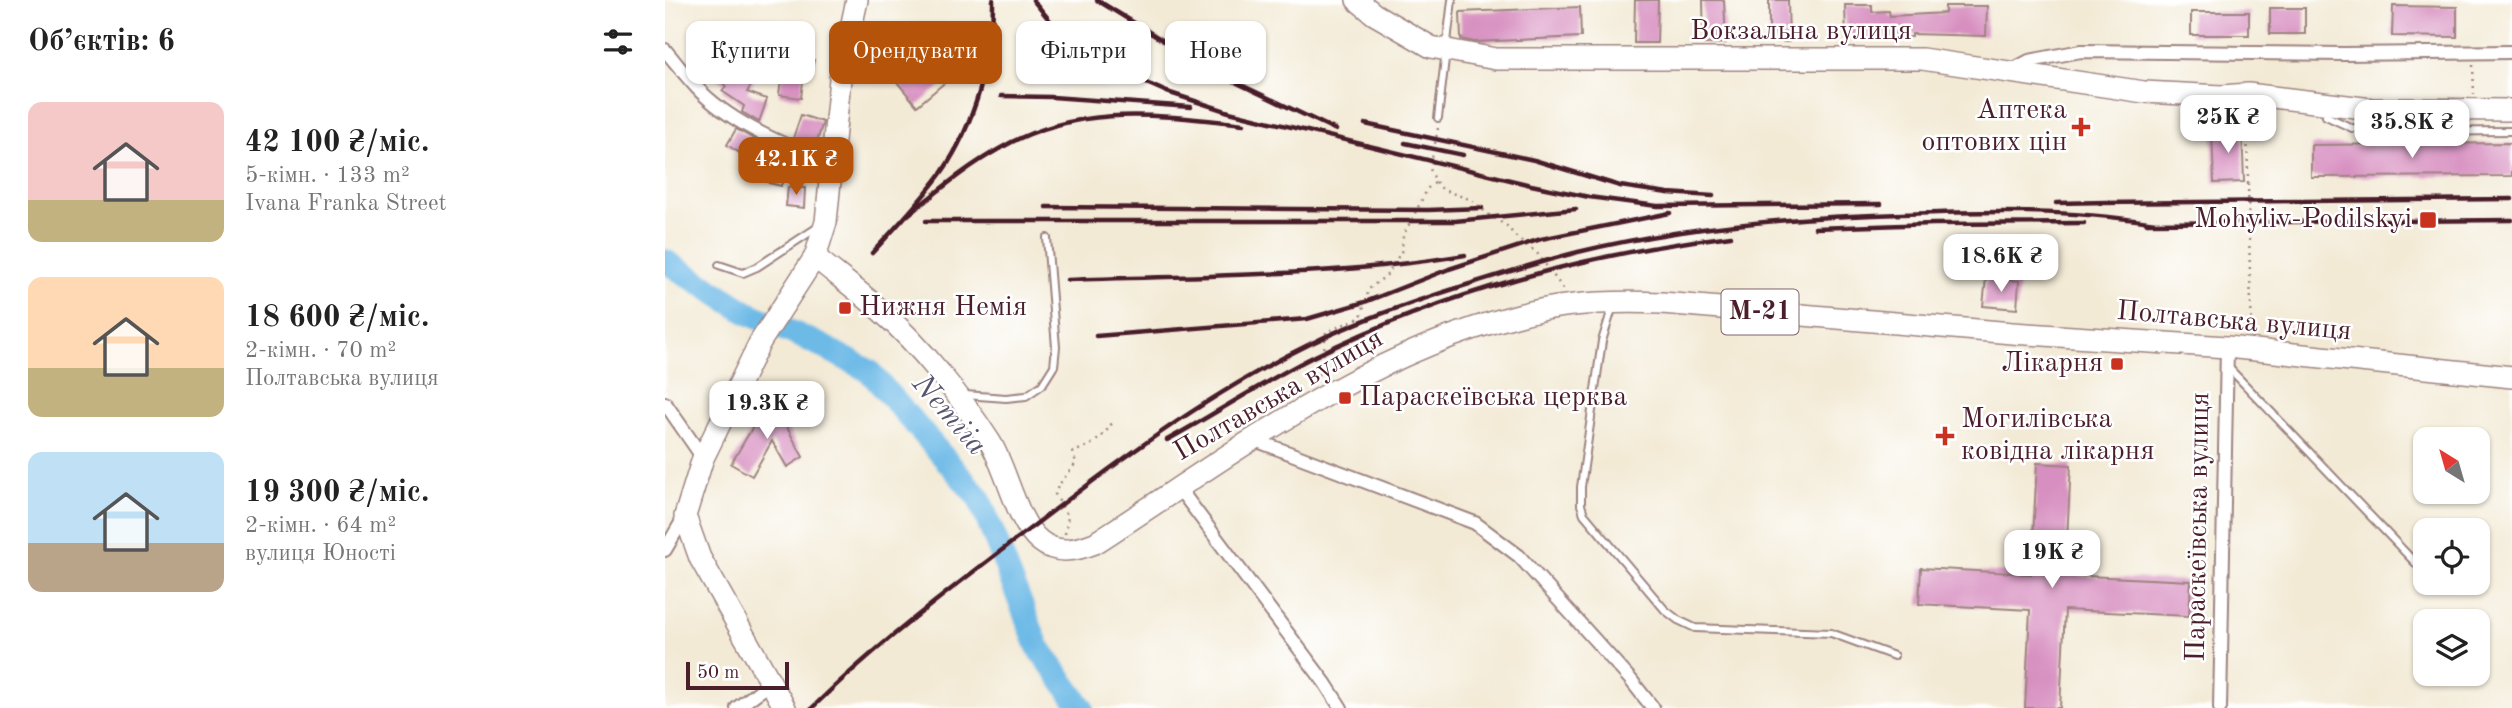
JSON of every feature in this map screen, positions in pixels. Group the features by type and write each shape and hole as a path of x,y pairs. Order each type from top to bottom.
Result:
{"main road":[{"path":"785,708 700,558 685,516 703,458 760,342 815,257 826,222 840,79 857,0"},
{"name":"Вокзальна вулиця","path":"1357,0 1374,14 1431,47 1496,59 1922,59 2144,92 2223,96 2248,94 2372,108 2512,110"},
{"name":"Вокзальна вулиця","path":"2223,96 2247,104 2326,116 2410,120 2512,120"},
{"path":"815,257 882,312 956,394 991,443 1032,534 1041,542 1062,550"},
{"name":"Полтавська вулиця","path":"1062,550 1081,549 1095,543 1252,439 1380,366 1451,336 1521,314 1615,301 2012,333 2227,356 2512,377"}],"street":[{"path":"665,50 702,93 753,129 784,145 831,163"},
{"path":"2007,73 2029,61 2081,51 2512,52"},
{"name":"Параскеївська вулиця","path":"2220,708 2227,356"},
{"path":"665,403 703,458"},
{"path":"1252,439 1475,523 1519,556 1653,708"},
{"path":"1178,487 1341,708"},
{"path":"665,550 685,516"},
{"path":"737,708 770,683"}],"lane":[{"path":"1438,118 1452,0"},
{"path":"2326,116 2352,128 2393,132 2512,131"},
{"path":"719,265 743,273 757,267 826,222"},
{"path":"956,394 1026,396 1042,384 1053,366 1056,347 1047,238"},
{"path":"1615,301 1602,341 1581,487 1584,514 1659,603 1678,620 1695,628 1831,633 1894,656"},
{"path":"2227,356 2413,560"}],"path":[{"path":"2472,53 2475,111"},
{"path":"2247,104 2251,316"},
{"path":"1438,118 1430,169 1436,182 1443,190 1472,200 1507,226 1537,253 1565,292"},
{"path":"1317,401 1315,389 1323,359 1326,332 1360,317 1369,289 1388,274 1402,250 1403,236 1427,188 1436,182"},
{"path":"1062,550 1068,517 1055,494 1058,485 1076,463 1073,452 1088,447 1103,437 1112,423"}],"building":[{"path":"1635,0 1658,0 1657,43 1634,43"},
{"path":"1703,0 1724,0 1726,43 1704,44"},
{"path":"1769,0 1788,0 1789,42 1769,42"},
{"path":"1845,5 1872,5 1872,12 1889,11 1890,16 1945,13 1945,6 1987,6 1986,36 1912,34 1912,37 1846,39"},
{"path":"2393,6 2457,7 2457,37 2392,36"},
{"path":"1580,7 1581,37 1474,42 1461,39 1460,12"},
{"path":"2270,8 2305,8 2305,34 2270,34"},
{"path":"2191,12 2249,12 2249,35 2191,35"},
{"path":"724,84 752,84 747,92 767,99 759,122 742,112 744,106 722,91 726,86"},
{"path":"780,84 803,84 801,98 779,95"},
{"path":"899,84 943,84 917,106"},
{"path":"801,115 823,122 816,145 793,138"},
{"path":"2242,127 2244,182 2214,183 2212,129"},
{"path":"736,129 759,142 755,148 746,143 740,153 727,145"},
{"path":"2512,143 2512,176 2311,177 2311,145"},
{"path":"764,146 785,154 780,171 785,172 781,186 769,183 771,176 757,172"},
{"path":"788,187 805,188 804,208 786,206"},
{"path":"1986,278 2019,281 2017,309 1983,306"},
{"path":"768,401 789,413 784,422 803,457 787,467 772,441 752,476 731,464"},
{"path":"2037,463 2071,465 2065,575 2191,581 2189,616 2065,610 2060,708 2025,708 2030,610 1919,604 1921,568 2031,574"}],"waterway":[{"name":"Nemiia","path":"665,261 748,313 820,345 869,371 979,498 1038,647 1082,708"}],"railway":[{"path":"872,253 934,183 964,134 986,67 993,0"},
{"path":"1033,0 1051,22 1075,43 1128,75 1167,92 1229,112 1531,185 1589,197 1657,206 1881,204"},
{"path":"1097,0 1214,72 1336,130"},
{"path":"1001,96 1191,107"},
{"path":"908,215 987,156 1029,134 1058,124 1119,116 1244,124"},
{"path":"1365,124 1534,160 1620,186 1713,196"},
{"path":"1405,143 1463,155"},
{"path":"2100,203 2512,199"},
{"path":"2056,203 2108,202"},
{"path":"1046,207 1428,210 1482,208"},
{"path":"926,221 1455,221 1576,209"},
{"path":"812,708 861,662 939,598 1088,484 1160,433 1272,364 1329,335 1424,298 1578,252 1739,224 1861,215 1997,212 2092,215 2155,223"},
{"path":"1096,336 1307,319 1365,302 1449,269 1541,239 1670,213"},
{"path":"2147,223 2512,220"},
{"path":"1815,228 2084,223"},
{"path":"1167,440 1315,356 1414,313 1518,279 1571,265 1678,243 1731,236"},
{"path":"1067,280 1316,271 1465,255"}],"place":[{"name":"Аптека оптових цін","path":"2081,127"},
{"name":"Mohyliv-Podilskyi","path":"2428,220"},
{"name":"Нижня Немія","path":"845,308"},
{"name":"Лікарня","path":"2117,364"},
{"name":"Параскеївська церква","path":"1345,398"},
{"name":"Могилівська ковідна лікарня","path":"1945,436"}]}
